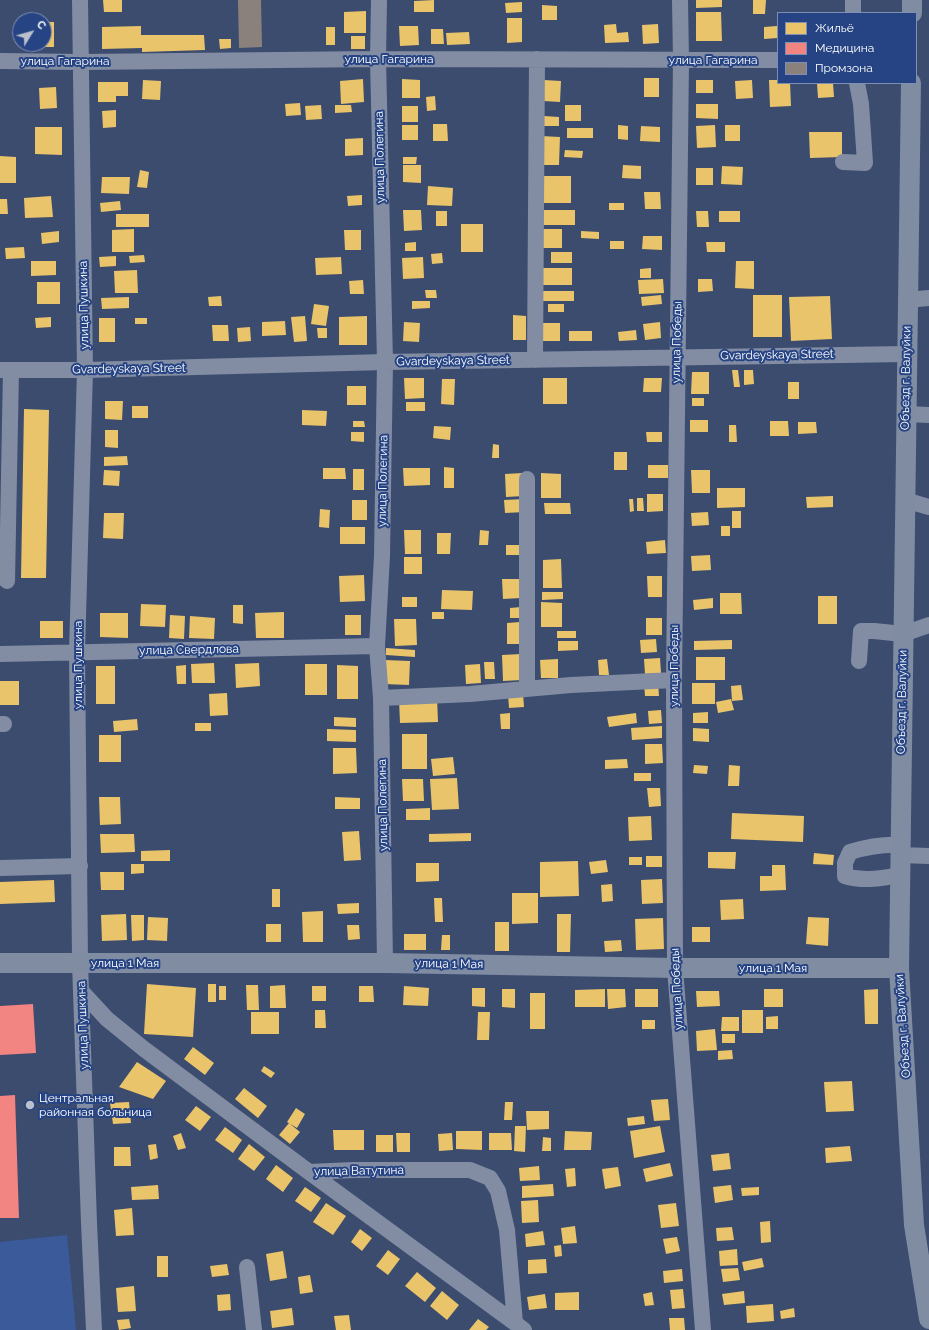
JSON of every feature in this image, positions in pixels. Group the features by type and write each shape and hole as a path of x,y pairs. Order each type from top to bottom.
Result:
{"main road":[{"path":"912,0 912,12"},
{"name":"Объезд г. Валуйки","path":"911,84 906,354 899,968 914,1225 929,1318"},
{"name":"улица 1 Мая","path":"0,963 385,963 675,968 899,968"}],"street":[{"name":"улица Пушкина","path":"80,0 85,370 78,652 80,963 94,1330"},
{"name":"улица Полегина","path":"379,0 378,59 385,362 382,556 378,646 381,698 385,963"},
{"name":"улица Победы","path":"680,0 681,60 674,680 675,968 702,1330"},
{"path":"853,0 853,12"},
{"name":"улица Гагарина","path":"0,61 81,62 378,59 777,60"},
{"path":"535,360 537,59"},
{"path":"843,162 865,163 861,104 857,84"},
{"path":"907,300 929,298"},
{"name":"Gvardeyskaya Street","path":"6,370 85,370 385,362 906,354"},
{"path":"6,370 7,582"},
{"path":"906,414 929,415"},
{"path":"527,479 527,689"},
{"path":"905,500 929,507"},
{"path":"859,661 861,631 903,634 929,625"},
{"name":"улица Свердлова","path":"0,654 378,646"},
{"path":"381,698 470,694 571,685 674,680"},
{"path":"900,858 929,856"},
{"path":"0,868 80,866"},
{"name":"улица Ватутина","path":"82,992 107,1019 144,1049 309,1172 354,1170 470,1170 490,1178 498,1191 507,1230 519,1326"},
{"path":"309,1172 519,1326"},
{"path":"247,1267 254,1330"}],"shaded area":[{"path":"67,1235 76,1330 0,1330 0,1242"}],"building: Жильё":[{"path":"103,0 122,0 122,12 104,12"},
{"path":"434,0 434,12 414,12 414,1"},
{"path":"696,0 722,0 722,7 696,8"},
{"path":"753,0 766,0 765,14 753,14"},
{"path":"522,2 522,12 506,13 505,3"},
{"path":"542,5 557,6 557,20 542,20"},
{"path":"366,11 366,33 344,33 344,12"},
{"path":"696,12 721,12 722,41 696,41"},
{"path":"507,18 522,18 522,42 507,43"},
{"path":"52,22 54,22 54,47 52,47"},
{"path":"616,24 617,33 628,32 629,42 605,43 604,25"},
{"path":"658,24 659,43 643,44 642,25"},
{"path":"141,26 141,35 204,35 205,50 142,52 142,48 102,49 102,27"},
{"path":"399,26 418,26 419,45 400,46"},
{"path":"777,26 777,38 764,39 764,27"},
{"path":"326,27 335,27 335,45 326,45"},
{"path":"431,29 443,29 444,44 431,44"},
{"path":"469,32 470,44 447,45 446,33"},
{"path":"351,36 365,36 365,49 351,49"},
{"path":"219,39 231,39 231,48 220,49"},
{"path":"644,78 659,78 659,97 644,97"},
{"path":"363,79 364,102 341,104 340,81"},
{"path":"402,79 420,80 420,98 402,98"},
{"path":"143,80 161,81 160,100 142,99"},
{"path":"544,80 561,81 560,102 543,101"},
{"path":"696,80 713,80 713,93 696,93"},
{"path":"752,80 753,98 736,99 735,81"},
{"path":"769,80 777,80 777,84 790,84 791,106 770,107"},
{"path":"98,82 128,82 128,96 116,96 116,102 98,102"},
{"path":"817,84 833,84 834,97 818,98"},
{"path":"56,87 57,108 40,109 39,88"},
{"path":"435,96 436,110 427,111 426,97"},
{"path":"300,103 301,115 286,116 285,104"},
{"path":"696,104 718,104 718,119 696,118"},
{"path":"321,105 322,119 306,120 305,106"},
{"path":"335,105 351,105 352,112 335,113"},
{"path":"565,105 581,105 581,121 565,121"},
{"path":"402,106 418,106 418,122 402,122"},
{"path":"116,110 116,127 103,128 102,111"},
{"path":"544,116 559,117 559,126 544,126"},
{"path":"433,124 447,124 448,141 433,141"},
{"path":"402,125 418,125 418,140 402,140"},
{"path":"618,125 628,126 628,140 618,139"},
{"path":"715,125 716,147 697,148 696,126"},
{"path":"725,125 740,125 740,141 725,141"},
{"path":"641,126 660,127 660,142 640,141"},
{"path":"35,127 62,127 62,155 35,154"},
{"path":"567,128 593,128 593,138 567,138"},
{"path":"809,132 842,132 842,157 810,158"},
{"path":"541,136 560,137 559,165 541,165"},
{"path":"363,138 363,155 345,156 345,139"},
{"path":"565,150 583,151 582,158 564,157"},
{"path":"0,156 16,157 16,183 0,183"},
{"path":"403,157 417,157 416,164 403,164"},
{"path":"403,165 421,165 421,183 403,182"},
{"path":"623,165 641,166 641,179 622,178"},
{"path":"722,166 743,167 742,185 721,184"},
{"path":"696,168 713,168 713,185 696,185"},
{"path":"140,170 149,172 147,188 137,187"},
{"path":"543,176 571,176 571,203 543,203"},
{"path":"102,177 130,177 129,194 101,193"},
{"path":"428,186 453,188 452,206 427,205"},
{"path":"644,192 660,192 661,209 645,209"},
{"path":"362,195 362,205 348,206 347,196"},
{"path":"51,196 53,217 25,218 24,198"},
{"path":"0,199 7,199 8,214 0,214"},
{"path":"120,201 121,210 101,212 100,203"},
{"path":"609,203 624,203 624,210 609,210"},
{"path":"403,210 421,210 422,230 404,231"},
{"path":"542,210 575,210 575,225 542,225"},
{"path":"436,211 447,211 447,226 436,226"},
{"path":"696,211 708,211 709,227 697,227"},
{"path":"719,211 740,211 740,222 719,222"},
{"path":"116,214 149,214 149,227 116,227"},
{"path":"461,224 483,224 483,252 461,252"},
{"path":"134,229 134,252 112,252 112,230"},
{"path":"541,229 562,229 562,248 541,248"},
{"path":"344,230 361,230 361,250 345,250"},
{"path":"59,231 59,242 42,244 41,233"},
{"path":"581,231 599,232 599,239 581,238"},
{"path":"643,236 662,236 662,250 642,249"},
{"path":"610,241 624,241 624,249 610,249"},
{"path":"416,242 416,251 405,251 405,243"},
{"path":"706,242 725,242 725,252 707,252"},
{"path":"24,247 25,258 6,259 5,248"},
{"path":"551,252 572,252 572,263 551,263"},
{"path":"442,253 443,263 432,264 431,254"},
{"path":"144,255 145,262 130,263 129,256"},
{"path":"116,256 116,266 100,267 99,257"},
{"path":"341,257 342,274 316,275 315,258"},
{"path":"423,257 424,278 403,279 402,258"},
{"path":"31,261 56,261 56,275 31,276"},
{"path":"736,261 754,261 754,289 735,288"},
{"path":"540,268 572,268 572,285 541,285"},
{"path":"651,268 651,278 640,278 640,269"},
{"path":"137,270 138,293 115,293 114,271"},
{"path":"663,279 664,293 639,294 638,280"},
{"path":"698,279 712,279 713,291 698,292"},
{"path":"363,280 364,294 350,294 349,281"},
{"path":"37,282 60,282 60,304 37,304"},
{"path":"425,290 436,290 437,298 426,298"},
{"path":"542,291 574,291 574,301 542,301"},
{"path":"661,295 662,304 642,306 641,297"},
{"path":"753,295 782,295 782,337 753,337"},
{"path":"221,296 222,306 209,306 208,297"},
{"path":"830,296 832,339 791,341 789,297"},
{"path":"129,297 129,308 102,309 101,298"},
{"path":"412,301 430,301 430,308 412,309"},
{"path":"314,304 329,306 326,326 311,324"},
{"path":"548,304 564,304 564,312 548,312"},
{"path":"513,315 526,316 526,340 513,340"},
{"path":"305,316 307,341 294,342 291,317"},
{"path":"367,316 367,345 339,345 339,317"},
{"path":"51,317 51,327 36,328 35,318"},
{"path":"99,318 115,318 115,342 99,342"},
{"path":"135,318 147,318 147,324 135,324"},
{"path":"285,321 286,335 262,336 262,322"},
{"path":"404,322 420,323 419,342 403,341"},
{"path":"660,322 661,338 645,340 643,324"},
{"path":"541,323 560,323 560,341 541,341"},
{"path":"212,325 228,325 229,341 213,341"},
{"path":"250,327 251,341 238,342 237,328"},
{"path":"317,328 327,328 327,338 318,338"},
{"path":"636,330 637,340 619,341 618,332"},
{"path":"569,331 592,331 592,341 569,341"},
{"path":"732,370 738,370 740,387 734,387"},
{"path":"744,370 753,370 754,384 744,385"},
{"path":"692,372 709,372 709,394 691,394"},
{"path":"404,378 424,378 424,398 405,399"},
{"path":"543,378 567,378 567,404 543,404"},
{"path":"644,378 662,378 661,392 643,392"},
{"path":"442,379 455,379 454,405 441,404"},
{"path":"788,382 799,382 799,399 788,399"},
{"path":"347,386 366,386 366,405 347,405"},
{"path":"692,398 704,398 704,406 692,406"},
{"path":"105,401 123,401 122,420 105,419"},
{"path":"406,402 425,402 425,411 406,411"},
{"path":"132,406 148,406 148,418 132,418"},
{"path":"24,409 49,410 46,578 21,578"},
{"path":"302,410 327,411 326,426 302,425"},
{"path":"690,420 708,420 708,432 690,432"},
{"path":"353,421 364,421 365,427 353,427"},
{"path":"770,421 788,421 789,436 770,436"},
{"path":"798,422 816,422 817,433 798,434"},
{"path":"729,425 736,425 737,442 729,442"},
{"path":"434,426 451,427 450,440 433,438"},
{"path":"105,430 118,430 118,448 105,447"},
{"path":"351,432 364,432 364,442 351,441"},
{"path":"646,432 662,432 662,442 647,442"},
{"path":"493,444 499,445 499,458 492,458"},
{"path":"614,452 627,452 627,470 614,470"},
{"path":"127,456 128,465 104,466 104,457"},
{"path":"648,465 668,465 668,478 648,478"},
{"path":"444,467 454,468 454,488 444,488"},
{"path":"323,468 345,468 346,479 323,479"},
{"path":"403,468 430,468 430,485 404,486"},
{"path":"353,469 364,469 364,490 353,490"},
{"path":"104,470 120,471 119,486 103,485"},
{"path":"691,470 710,470 710,493 692,493"},
{"path":"523,473 524,496 506,497 505,474"},
{"path":"541,473 561,474 561,498 541,498"},
{"path":"717,488 745,488 745,507 717,508"},
{"path":"647,494 663,494 663,511 647,512"},
{"path":"833,496 833,507 807,508 806,497"},
{"path":"637,498 643,498 644,511 637,511"},
{"path":"525,499 525,512 505,513 504,500"},
{"path":"629,499 633,499 634,511 630,512"},
{"path":"352,500 367,500 367,520 352,520"},
{"path":"544,503 570,503 571,514 545,514"},
{"path":"320,509 330,510 329,528 319,527"},
{"path":"732,511 741,511 741,528 732,528"},
{"path":"708,512 709,525 692,526 691,513"},
{"path":"104,513 124,513 123,539 103,538"},
{"path":"721,526 730,526 730,536 721,536"},
{"path":"340,527 365,527 365,544 340,544"},
{"path":"404,530 421,530 421,554 405,554"},
{"path":"480,530 489,531 488,545 479,545"},
{"path":"437,533 451,533 450,554 437,554"},
{"path":"665,540 666,553 647,554 646,542"},
{"path":"506,545 521,545 521,555 506,555"},
{"path":"710,555 711,570 692,571 691,556"},
{"path":"404,557 422,557 422,574 404,574"},
{"path":"561,559 562,588 543,588 543,560"},
{"path":"364,575 365,601 340,602 339,576"},
{"path":"647,576 662,576 662,597 648,597"},
{"path":"502,579 521,579 521,598 503,599"},
{"path":"442,590 473,591 472,610 441,609"},
{"path":"542,592 563,592 563,599 542,600"},
{"path":"720,593 741,593 742,614 720,614"},
{"path":"818,596 837,596 837,624 818,624"},
{"path":"402,597 417,597 417,607 402,607"},
{"path":"713,598 713,608 694,610 693,600"},
{"path":"541,602 562,603 562,627 541,627"},
{"path":"141,604 166,605 165,627 140,626"},
{"path":"233,605 243,605 243,624 233,623"},
{"path":"521,607 521,618 510,618 510,608"},
{"path":"284,612 284,638 256,638 255,613"},
{"path":"432,612 444,612 444,619 432,619"},
{"path":"100,613 128,613 128,638 100,637"},
{"path":"170,615 185,616 184,639 169,638"},
{"path":"345,615 361,615 361,635 345,635"},
{"path":"190,616 215,618 214,639 189,638"},
{"path":"646,618 662,618 662,635 646,635"},
{"path":"394,619 416,619 417,645 395,646"},
{"path":"40,621 63,621 63,638 40,638"},
{"path":"520,622 520,644 507,644 507,623"},
{"path":"557,631 576,631 576,638 557,638"},
{"path":"656,639 657,652 641,653 640,640"},
{"path":"732,640 732,649 694,650 694,641"},
{"path":"558,641 578,641 578,650 558,651"},
{"path":"386,648 415,650 415,657 386,655"},
{"path":"521,654 522,680 503,681 502,655"},
{"path":"696,657 725,657 725,680 696,680"},
{"path":"660,658 661,673 645,674 644,659"},
{"path":"558,659 558,678 541,678 540,660"},
{"path":"607,659 609,675 599,675 598,660"},
{"path":"385,660 410,661 409,685 384,684"},
{"path":"484,662 494,662 495,679 485,679"},
{"path":"214,663 215,683 192,683 191,664"},
{"path":"259,663 260,686 236,688 235,664"},
{"path":"305,664 327,664 327,695 305,695"},
{"path":"480,664 481,683 466,684 465,665"},
{"path":"186,665 186,684 177,684 176,666"},
{"path":"337,665 358,666 358,699 337,699"},
{"path":"96,666 115,666 115,704 96,704"},
{"path":"0,681 19,681 19,705 0,705"},
{"path":"658,682 659,696 645,696 644,683"},
{"path":"692,683 715,683 715,704 692,704"},
{"path":"741,685 743,700 732,701 731,686"},
{"path":"227,693 228,715 210,716 209,694"},
{"path":"523,693 524,707 509,708 508,695"},
{"path":"437,697 438,722 400,723 399,699"},
{"path":"731,699 734,710 718,713 716,702"},
{"path":"661,710 662,723 649,724 648,711"},
{"path":"708,712 708,723 693,723 693,713"},
{"path":"510,713 510,729 501,729 500,714"},
{"path":"636,713 637,723 609,727 607,717"},
{"path":"334,717 356,718 356,727 334,726"},
{"path":"137,719 138,730 114,732 113,721"},
{"path":"195,723 211,723 211,731 195,731"},
{"path":"662,726 662,738 632,740 631,728"},
{"path":"693,728 709,729 709,742 693,741"},
{"path":"327,729 356,730 356,742 327,741"},
{"path":"402,734 427,734 427,769 402,769"},
{"path":"99,735 121,735 121,762 99,762"},
{"path":"645,744 662,744 663,763 645,764"},
{"path":"333,748 356,748 357,773 333,774"},
{"path":"453,757 455,774 433,776 431,759"},
{"path":"627,759 628,768 605,769 605,760"},
{"path":"694,765 708,766 707,774 693,773"},
{"path":"729,765 740,766 739,786 728,786"},
{"path":"634,773 651,773 651,781 634,781"},
{"path":"457,778 459,809 432,810 430,779"},
{"path":"402,779 423,779 424,801 403,801"},
{"path":"647,788 660,788 661,806 649,807"},
{"path":"99,797 120,797 121,824 100,825"},
{"path":"335,797 360,798 360,809 335,809"},
{"path":"430,808 430,820 406,820 406,809"},
{"path":"732,813 804,816 803,842 731,839"},
{"path":"651,816 652,840 629,841 628,817"},
{"path":"359,831 361,860 344,861 342,832"},
{"path":"471,833 471,841 429,842 429,834"},
{"path":"100,834 134,834 135,852 101,853"},
{"path":"170,850 170,861 141,861 141,851"},
{"path":"708,852 736,852 735,869 708,868"},
{"path":"814,853 834,855 833,865 813,864"},
{"path":"646,856 662,856 662,867 646,867"},
{"path":"629,857 642,857 642,865 629,865"},
{"path":"606,860 608,872 591,874 589,862"},
{"path":"578,861 579,896 540,897 540,862"},
{"path":"416,863 439,863 439,881 416,882"},
{"path":"131,864 144,864 144,873 131,874"},
{"path":"772,865 785,865 786,890 760,891 760,876 772,876"},
{"path":"100,872 124,872 124,890 101,890"},
{"path":"662,879 663,903 642,904 641,880"},
{"path":"54,880 55,902 0,904 0,882"},
{"path":"612,884 613,901 602,902 601,885"},
{"path":"272,889 280,889 280,907 272,907"},
{"path":"512,893 538,893 538,923 512,924"},
{"path":"434,898 442,898 443,922 435,922"},
{"path":"743,899 744,919 721,920 720,900"},
{"path":"359,903 359,913 338,914 337,904"},
{"path":"323,911 323,942 303,942 302,912"},
{"path":"126,914 127,940 102,941 101,915"},
{"path":"557,914 571,914 570,952 557,952"},
{"path":"131,915 144,915 144,940 132,941"},
{"path":"148,917 168,918 167,941 147,940"},
{"path":"808,917 829,918 828,946 806,944"},
{"path":"663,918 664,949 636,950 635,919"},
{"path":"495,922 509,922 509,951 495,951"},
{"path":"266,924 281,924 281,942 266,942"},
{"path":"347,925 359,925 360,939 348,940"},
{"path":"692,927 710,927 710,942 692,942"},
{"path":"404,934 426,934 426,950 404,950"},
{"path":"442,935 450,935 450,950 441,950"},
{"path":"621,940 622,951 605,952 604,941"},
{"path":"147,984 196,988 193,1037 144,1034"},
{"path":"208,984 216,984 216,1002 208,1002"},
{"path":"246,985 258,985 259,1010 247,1010"},
{"path":"285,985 286,1008 270,1008 270,986"},
{"path":"219,986 226,986 226,1000 219,1000"},
{"path":"312,986 326,986 326,1001 312,1001"},
{"path":"359,986 373,986 374,1002 359,1002"},
{"path":"404,986 429,988 428,1006 403,1005"},
{"path":"472,988 485,988 485,1007 472,1006"},
{"path":"502,989 515,989 515,1008 502,1007"},
{"path":"605,989 605,1007 575,1007 575,990"},
{"path":"607,989 625,989 626,1007 608,1009"},
{"path":"635,989 658,989 658,1007 635,1007"},
{"path":"764,989 783,989 783,1007 764,1007"},
{"path":"878,989 878,1024 865,1024 864,990"},
{"path":"696,991 719,991 720,1006 697,1007"},
{"path":"530,993 545,993 545,1029 530,1029"},
{"path":"315,1010 325,1010 326,1028 315,1028"},
{"path":"742,1010 763,1010 763,1033 742,1033"},
{"path":"251,1012 279,1012 279,1034 251,1034"},
{"path":"478,1012 490,1012 489,1040 477,1040"},
{"path":"778,1016 778,1029 766,1029 766,1017"},
{"path":"722,1017 739,1017 739,1031 721,1031"},
{"path":"642,1020 655,1020 655,1029 642,1029"},
{"path":"715,1029 717,1050 697,1051 696,1031"},
{"path":"722,1034 735,1034 735,1043 722,1043"},
{"path":"193,1047 214,1063 205,1075 184,1059"},
{"path":"732,1050 733,1059 718,1060 718,1051"},
{"path":"137,1062 166,1081 153,1099 119,1087"},
{"path":"264,1066 275,1073 271,1078 261,1071"},
{"path":"852,1081 854,1111 826,1112 824,1082"},
{"path":"244,1088 267,1106 258,1118 235,1099"},
{"path":"668,1099 670,1120 654,1121 651,1100"},
{"path":"129,1102 131,1123 113,1124 110,1103"},
{"path":"505,1102 513,1102 512,1120 504,1120"},
{"path":"196,1106 211,1117 200,1131 185,1120"},
{"path":"296,1108 305,1114 297,1128 287,1122"},
{"path":"526,1111 549,1111 549,1129 527,1130"},
{"path":"644,1116 645,1124 628,1126 627,1118"},
{"path":"289,1123 300,1132 290,1144 279,1135"},
{"path":"515,1126 526,1126 525,1152 514,1151"},
{"path":"660,1126 665,1152 634,1158 630,1131"},
{"path":"225,1127 242,1140 233,1153 215,1140"},
{"path":"333,1130 364,1130 364,1150 334,1150"},
{"path":"456,1131 482,1131 482,1150 456,1149"},
{"path":"565,1131 592,1132 591,1150 564,1150"},
{"path":"181,1133 186,1148 178,1150 173,1136"},
{"path":"396,1133 410,1133 410,1152 397,1152"},
{"path":"452,1133 453,1150 439,1151 438,1134"},
{"path":"489,1133 511,1133 512,1150 489,1150"},
{"path":"376,1135 393,1135 393,1152 376,1152"},
{"path":"543,1137 551,1138 551,1151 542,1151"},
{"path":"156,1144 158,1158 150,1160 148,1145"},
{"path":"249,1144 265,1157 254,1171 238,1159"},
{"path":"850,1146 852,1161 826,1163 825,1148"},
{"path":"114,1147 130,1147 131,1166 114,1166"},
{"path":"729,1153 731,1169 713,1171 711,1155"},
{"path":"670,1163 673,1176 646,1182 643,1169"},
{"path":"276,1165 293,1178 283,1192 266,1179"},
{"path":"539,1166 540,1180 520,1181 519,1168"},
{"path":"618,1167 621,1186 605,1189 602,1169"},
{"path":"575,1168 576,1186 567,1187 565,1169"},
{"path":"553,1184 554,1196 522,1198 522,1186"},
{"path":"158,1185 159,1199 132,1200 131,1187"},
{"path":"731,1185 733,1200 715,1203 713,1187"},
{"path":"305,1187 321,1198 311,1212 295,1201"},
{"path":"759,1187 759,1195 742,1196 741,1188"},
{"path":"538,1200 539,1222 522,1223 521,1201"},
{"path":"326,1203 346,1216 333,1235 313,1222"},
{"path":"676,1203 679,1226 661,1228 658,1205"},
{"path":"132,1208 134,1235 116,1236 114,1210"},
{"path":"770,1221 771,1242 761,1243 760,1222"},
{"path":"575,1226 577,1243 563,1244 561,1228"},
{"path":"732,1227 734,1240 717,1241 716,1228"},
{"path":"360,1229 372,1238 362,1251 351,1242"},
{"path":"543,1231 545,1245 526,1247 525,1234"},
{"path":"677,1237 680,1251 666,1254 663,1239"},
{"path":"561,1245 562,1256 555,1257 554,1246"},
{"path":"737,1249 738,1265 720,1266 719,1251"},
{"path":"388,1250 400,1259 388,1275 376,1266"},
{"path":"283,1251 287,1278 270,1281 266,1254"},
{"path":"157,1256 168,1256 168,1277 157,1277"},
{"path":"762,1258 764,1267 744,1271 742,1262"},
{"path":"546,1259 547,1273 528,1274 528,1260"},
{"path":"227,1264 229,1275 212,1277 210,1266"},
{"path":"738,1268 740,1280 723,1282 721,1269"},
{"path":"682,1269 683,1281 664,1283 663,1271"},
{"path":"417,1272 436,1288 425,1302 405,1286"},
{"path":"310,1275 313,1292 300,1294 298,1277"},
{"path":"134,1286 136,1311 118,1312 116,1288"},
{"path":"683,1289 685,1308 672,1309 670,1290"},
{"path":"442,1291 459,1305 447,1320 430,1306"},
{"path":"744,1291 745,1303 724,1305 722,1294"},
{"path":"579,1292 579,1310 555,1310 555,1293"},
{"path":"652,1292 654,1305 645,1306 643,1294"},
{"path":"230,1294 231,1310 218,1311 217,1295"},
{"path":"545,1294 547,1308 529,1310 527,1297"},
{"path":"773,1304 774,1321 747,1323 746,1306"},
{"path":"292,1308 294,1325 272,1328 270,1311"},
{"path":"794,1308 795,1317 781,1319 780,1311"},
{"path":"349,1315 351,1330 336,1330 334,1316"},
{"path":"669,1318 684,1318 685,1330 670,1330"},
{"path":"129,1319 131,1328 119,1330 117,1320"},
{"path":"478,1319 489,1327 486,1330 469,1330"}],"building: Медицина":[{"path":"33,1004 36,1053 0,1055 0,1006"},
{"path":"15,1095 19,1218 0,1218 0,1096"}],"building: Промзона":[{"path":"238,0 261,0 262,47 239,48"}],"place":[{"name":"Центральная районная больница","path":"30,1105"}]}
